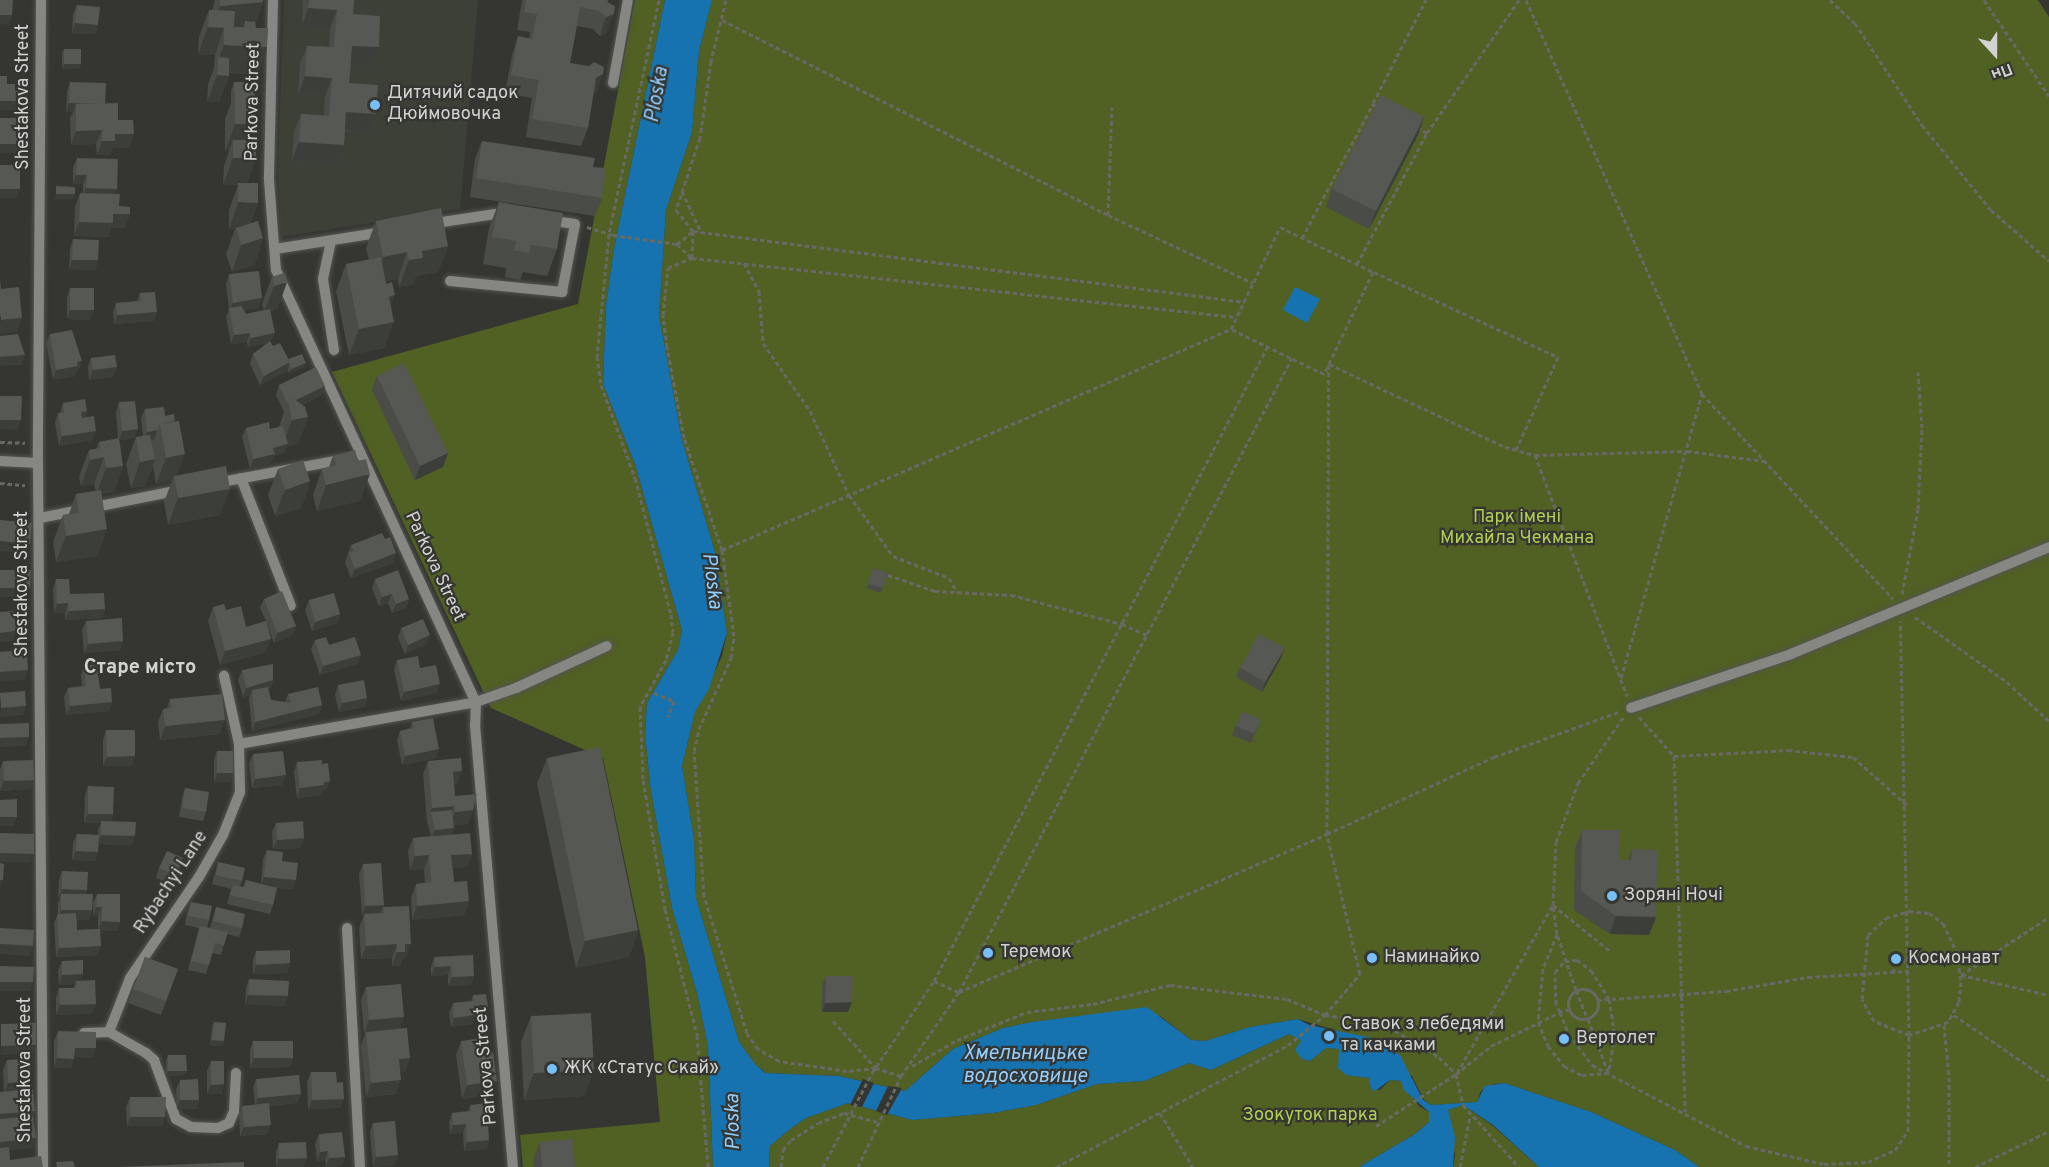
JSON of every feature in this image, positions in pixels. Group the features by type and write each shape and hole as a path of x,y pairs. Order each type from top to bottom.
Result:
{"street":[{"name":"Shestakova Street","path":"41,0 38,486 47,1035 43,1167"},
{"name":"Parkova Street","path":"273,0 269,180 276,270 476,702 474,725 513,1167"},
{"path":"613,83 628,0"},
{"path":"418,226 495,214 518,217"},
{"path":"450,281 562,292 576,224 541,220"},
{"path":"275,249 396,230"},
{"path":"331,241 322,279 334,350"},
{"path":"40,518 363,455"},
{"path":"0,461 38,463"},
{"path":"241,478 291,606"},
{"path":"1631,708 1791,654 1899,606 2049,547"},
{"path":"239,744 476,702 516,688 607,646"},
{"name":"Rybachyi Lane","path":"109,1032 130,978 223,836 240,792 239,744 224,676"},
{"path":"347,928 360,1167"},
{"path":"75,1034 109,1032 154,1060 176,1119 191,1127 218,1128 229,1123 234,1111 236,1072"}],"path":[{"path":"659,0 611,235 597,356 601,386 635,478 671,614 673,632 666,660 640,708 643,780 665,909 697,1035 708,1167"},
{"path":"692,258 693,231 676,210 700,138 711,61 726,0"},
{"path":"1373,103 1426,0"},
{"path":"1356,264 1427,133 1519,0"},
{"path":"1526,0 1702,394 1899,606 2007,682 2049,721"},
{"path":"1830,0 1855,23 1923,125 1991,210 2049,261"},
{"path":"1984,0 2049,96"},
{"path":"722,20 1108,215 1253,283"},
{"path":"1302,238 1373,104 1382,109"},
{"path":"1108,215 1112,107"},
{"path":"1409,123 1427,133"},
{"path":"681,190 701,232"},
{"path":"576,224 611,235 677,244 692,258"},
{"path":"722,550 1231,329 1280,227 1558,357 1516,450"},
{"path":"677,244 693,231 1244,302"},
{"path":"901,1076 876,1068 847,1071 779,1061 758,1049 747,1033 704,896 692,767 699,729 730,658 734,636 722,550 684,438 663,315 668,268 692,258 1236,317"},
{"path":"744,263 759,291 763,343 810,411 849,495 893,556 949,578 957,592"},
{"path":"1231,329 1324,374 1373,272"},
{"path":"823,1167 872,1073 934,981 1268,346"},
{"path":"858,1167 901,1076 959,992 1293,358"},
{"path":"1329,364 1516,450 1535,456 1687,451 1764,461"},
{"path":"1056,1167 1288,1045 1325,1014 1360,974 1328,834 1329,364"},
{"path":"1608,1073 1615,1035 1609,999 1591,970 1577,960 1565,961 1555,972 1554,987 1560,1012 1575,1044 1592,1065 1746,1146 1824,1164 1868,1162 1883,1158 1895,1150 1908,1131 1909,911 1899,606 1918,509 1922,428 1918,372"},
{"path":"1621,678 1702,394"},
{"path":"0,442 39,443"},
{"path":"1535,456 1631,708 1674,756 1685,1112"},
{"path":"0,483 38,486"},
{"path":"888,575 935,591 1011,595 1122,624 1147,635"},
{"path":"654,693 674,701 668,717"},
{"path":"934,981 959,992 1328,834 1494,757 1631,708"},
{"path":"1608,1073 1557,934 1553,905 1556,842 1566,809 1578,783 1631,708"},
{"path":"1674,756 1788,750 1853,757 1907,805"},
{"path":"1553,905 1610,951"},
{"path":"1456,1074 1553,905"},
{"path":"1909,911 1929,913 1943,923 1957,953 1961,975 1959,1002 1954,1015 1944,1024 1910,1035 1875,1021 1862,999 1863,973 1868,935 1886,918 1909,911"},
{"path":"1961,975 2049,917"},
{"path":"1557,934 1543,969 1538,1022 1548,1046 1564,1066 1582,1075 1608,1073"},
{"path":"1917,953 1920,960 1917,966"},
{"path":"1894,972 1893,961 1920,960"},
{"path":"1597,1000 1863,973 1910,971"},
{"path":"1961,975 2049,995"},
{"path":"912,1066 957,1040 1027,1012 1093,1004 1170,985 1287,999 1325,1014 1382,1023 1439,1057 1456,1074 1463,1103 1470,1115 1519,1167"},
{"path":"1576,990 1594,992 1597,1000 1595,1014 1588,1019 1581,1019 1570,1009 1570,994 1576,990"},
{"path":"1376,1126 1456,1074 1491,1046 1570,1009"},
{"path":"1954,1015 2049,1080"},
{"path":"833,1022 876,1068"},
{"path":"1944,1024 1949,1077 1949,1167"},
{"path":"1160,1113 1193,1167"},
{"path":"781,1167 783,1150 791,1140 818,1124 851,1114 878,1122"},
{"path":"1460,1167 1470,1115"},
{"path":"1975,1167 2049,1131"}],"shaded area":[{"name":"Дитячий садок Дюймовочка","path":"284,0 478,0 460,209 281,237 278,169"}],"green space":[{"path":"635,0 665,0 614,249 606,305 603,384 635,464 682,630 678,650 647,703 645,733 650,785 672,908 697,993 708,1046 713,1167 523,1167 520,1135 660,1122 645,957 603,758 491,708 332,372 578,304"},
{"name":"Парк імені Михайла Чекмана","path":"712,0 2038,0 2049,17 2049,1167 1699,1167 1675,1150 1591,1112 1504,1083 1493,1084 1481,1091 1477,1102 1431,1105 1424,1100 1412,1076 1335,1030 1298,1019 1250,1027 1205,1041 1191,1040 1160,1016 1127,1011 1032,1022 1003,1028 953,1049 905,1091 839,1076 766,1073 755,1064 739,1042 696,898 694,839 682,766 695,712 722,656 727,633 715,552 682,440 659,316 666,210 692,132 699,51"},
{"name":"Зоокуток парка","path":"1289,1034 1302,1040 1302,1059 1310,1061 1326,1048 1339,1049 1346,1075 1370,1078 1371,1089 1380,1090 1390,1080 1401,1081 1419,1106 1429,1112 1429,1122 1415,1134 1359,1167 769,1167 770,1146 790,1129 806,1118 848,1103 912,1120 993,1113 1036,1105 1097,1084 1144,1081 1189,1063 1211,1070"},
{"path":"1463,1105 1493,1126 1539,1167 1453,1167 1455,1155 1448,1110"}],"water":[{"name":"Хмельницьке водосховище","path":"665,0 712,0 699,51 692,132 666,210 659,316 682,440 715,552 727,633 709,689 695,712 682,766 694,839 696,898 739,1042 755,1064 765,1073 839,1076 905,1091 953,1049 1003,1028 1032,1022 1147,1007 1191,1040 1205,1041 1250,1027 1298,1019 1309,1025 1372,1038 1400,1055 1423,1100 1431,1105 1477,1102 1485,1086 1504,1083 1591,1112 1675,1150 1699,1167 1539,1167 1493,1125 1463,1105 1448,1110 1455,1137 1453,1167 1359,1167 1415,1134 1429,1122 1429,1112 1404,1090 1401,1081 1390,1080 1375,1091 1371,1089 1369,1078 1346,1075 1338,1068 1339,1049 1326,1048 1310,1061 1302,1059 1295,1050 1301,1040 1289,1034 1211,1070 1189,1063 1144,1081 1097,1084 1036,1105 993,1113 912,1120 848,1103 806,1118 790,1129 770,1146 769,1167 713,1167 708,1046 697,993 672,908 650,785 645,733 647,703 678,650 682,630 635,464 603,384 606,305 614,249"},
{"path":"1295,287 1320,299 1307,323 1283,310"}],"pier":[{"path":"863,1079 874,1083 862,1107 850,1105"},
{"path":"888,1086 902,1088 887,1115 876,1111"}],"building":[{"path":"0,0 13,0 12,15 0,15"},
{"path":"220,0 263,0 263,2 220,6"},
{"path":"309,0 354,0 353,14 380,16 379,47 352,46 349,83 378,85 376,114 346,112 344,145 299,142 301,114 329,116 332,78 305,76 307,46 334,47 337,10 308,8"},
{"path":"526,0 608,0 607,2 615,6 614,14 606,17 599,11 580,7 570,63 589,66 594,62 604,67 603,74 596,78 588,128 532,119 539,80 511,75 518,36 532,39 537,14 524,12"},
{"path":"77,5 100,7 98,25 75,23"},
{"path":"209,10 235,11 234,27 245,27 245,21 255,22 256,28 268,28 267,47 224,45 224,28 208,27"},
{"path":"64,49 81,49 81,64 64,64"},
{"path":"218,57 229,58 229,76 217,75"},
{"path":"0,76 7,76 7,84 15,84 15,91 24,91 24,101 0,101"},
{"path":"70,82 106,83 105,104 69,103"},
{"path":"234,82 247,82 247,88 255,88 255,101 250,101 250,92 235,92 234,94"},
{"path":"235,92 250,92 250,101 256,101 256,118 250,118 250,124 235,124"},
{"path":"1381,95 1424,117 1376,211 1332,189"},
{"path":"118,103 118,120 133,120 134,134 115,134 115,141 102,141 102,130 76,131 76,104"},
{"path":"0,118 20,118 20,144 0,144"},
{"path":"233,140 255,140 256,158 233,158"},
{"path":"482,141 595,158 593,167 606,168 602,198 476,178"},
{"path":"77,158 118,159 117,189 86,188 87,175 76,175"},
{"path":"0,165 20,165 20,189 0,189"},
{"path":"238,183 258,183 258,203 238,202"},
{"path":"56,186 75,187 75,194 56,194"},
{"path":"80,193 120,194 119,206 130,207 130,214 113,214 113,223 79,222"},
{"path":"499,202 563,213 557,249 531,245 529,253 514,250 516,241 492,237"},
{"path":"441,208 448,246 422,251 423,258 409,260 407,252 383,257 376,221"},
{"path":"258,221 263,238 241,245 236,228"},
{"path":"73,239 99,240 98,260 72,260"},
{"path":"381,257 386,284 392,282 395,295 389,297 394,322 359,329 346,264"},
{"path":"259,271 262,298 233,303 229,274"},
{"path":"285,273 287,282 274,286 272,277"},
{"path":"0,280 1,289 19,287 22,318 1,320"},
{"path":"70,288 94,288 94,310 70,310"},
{"path":"155,292 157,312 117,315 116,303 141,301 140,293"},
{"path":"241,306 246,314 270,309 275,333 251,338 250,333 234,335 229,308"},
{"path":"72,330 82,361 77,362 78,366 56,370 50,334"},
{"path":"18,334 25,355 0,357 0,336"},
{"path":"270,341 273,346 280,343 290,362 264,376 253,354"},
{"path":"302,354 306,363 291,369 288,359"},
{"path":"115,355 117,367 93,370 91,358"},
{"path":"404,363 448,453 420,466 377,376"},
{"path":"316,367 325,386 287,403 279,385"},
{"path":"0,396 22,396 21,420 0,420"},
{"path":"85,399 87,411 81,412 82,418 94,416 96,431 62,436 58,413 64,413 63,403"},
{"path":"294,399 305,407 308,417 292,420 288,401"},
{"path":"135,401 138,429 122,431 119,402"},
{"path":"164,407 165,416 174,414 175,421 160,424 157,430 147,432 145,409"},
{"path":"179,421 185,454 166,458 160,424"},
{"path":"269,422 270,429 283,426 288,444 273,448 275,454 253,459 246,428"},
{"path":"150,435 155,459 140,462 136,437"},
{"path":"119,438 123,466 106,468 104,457 90,460 89,450 100,448 99,442"},
{"path":"355,450 358,461 366,459 370,474 326,485 322,469 336,465 333,456"},
{"path":"303,460 310,481 285,490 278,469"},
{"path":"226,466 230,489 178,498 174,476"},
{"path":"101,490 107,529 66,536 63,515 79,513 76,494"},
{"path":"0,520 32,523 30,544 0,541"},
{"path":"382,533 385,539 390,537 396,553 355,569 349,553 354,551 351,545"},
{"path":"873,568 888,573 883,588 868,584"},
{"path":"0,570 31,570 30,588 0,588"},
{"path":"398,570 409,599 396,604 392,594 382,597 375,579"},
{"path":"56,579 69,579 70,594 104,593 105,609 69,611 68,603 57,604"},
{"path":"282,591 296,626 277,633 264,599"},
{"path":"334,593 340,614 315,622 309,600"},
{"path":"224,604 226,610 241,606 246,627 266,621 271,639 225,651 213,607"},
{"path":"14,611 16,631 0,633 0,612"},
{"path":"122,618 123,641 88,644 86,621"},
{"path":"423,619 430,635 408,645 401,628"},
{"path":"1259,634 1285,648 1265,682 1240,668"},
{"path":"326,637 329,645 355,637 361,655 323,666 315,640"},
{"path":"27,650 28,670 0,672 0,652"},
{"path":"418,656 420,668 436,665 440,684 404,692 397,660"},
{"path":"97,664 100,689 111,688 112,702 70,706 68,688 86,686 84,666"},
{"path":"273,664 273,680 246,688 242,670"},
{"path":"364,680 367,698 342,703 338,685"},
{"path":"268,687 271,700 291,703 288,694 318,687 322,705 255,722 252,690"},
{"path":"25,691 26,706 1,708 0,693"},
{"path":"222,694 225,720 165,726 163,709 171,708 170,699"},
{"path":"1242,711 1261,720 1254,734 1236,726"},
{"path":"433,718 439,749 405,756 400,731 414,728 412,722"},
{"path":"29,723 29,737 0,738 0,724"},
{"path":"106,730 135,730 135,756 107,757"},
{"path":"600,747 638,930 585,941 547,758"},
{"path":"217,751 233,751 233,773 217,773"},
{"path":"283,751 286,775 255,779 253,754"},
{"path":"461,758 462,771 453,772 455,796 477,794 473,810 455,812 454,806 432,808 428,761"},
{"path":"33,760 34,780 4,781 3,761"},
{"path":"322,760 322,764 328,763 330,781 324,782 324,785 300,788 297,762"},
{"path":"88,786 114,787 113,814 88,814"},
{"path":"185,788 209,792 206,812 182,808"},
{"path":"17,799 17,817 0,817 0,800"},
{"path":"452,810 454,828 435,830 431,812"},
{"path":"101,821 136,822 135,836 101,835"},
{"path":"303,821 304,838 277,840 276,823"},
{"path":"1582,830 1620,830 1619,860 1631,860 1632,849 1658,850 1656,917 1616,916 1581,891"},
{"path":"0,833 34,834 34,854 0,853"},
{"path":"470,833 472,854 451,855 454,882 467,881 469,901 417,906 416,884 431,882 429,855 415,856 413,838"},
{"path":"77,834 99,835 98,852 76,851"},
{"path":"267,850 283,852 282,861 298,863 296,880 264,877"},
{"path":"167,851 183,858 176,875 159,868"},
{"path":"218,862 245,868 242,881 216,875"},
{"path":"0,863 4,864 3,880 0,880"},
{"path":"381,863 384,905 365,906 363,864"},
{"path":"62,871 88,872 87,890 62,889"},
{"path":"246,880 277,888 273,905 230,895 233,885 244,887"},
{"path":"61,894 93,894 92,910 61,910"},
{"path":"97,894 120,894 120,922 102,921 102,907 96,907"},
{"path":"191,902 212,906 209,920 188,916"},
{"path":"409,906 411,944 405,944 405,952 397,952 397,944 366,946 364,914 384,913 383,907"},
{"path":"216,907 245,914 242,928 213,921"},
{"path":"76,913 77,930 100,929 101,946 59,948 57,914"},
{"path":"200,926 228,932 224,945 215,943 209,965 191,961"},
{"path":"0,928 34,930 33,946 0,944"},
{"path":"290,950 290,963 256,965 256,951"},
{"path":"473,955 474,976 452,977 451,966 435,967 434,957"},
{"path":"145,957 178,969 166,1001 133,989"},
{"path":"83,960 83,974 62,975 62,961"},
{"path":"0,966 34,967 33,982 0,982"},
{"path":"826,976 853,976 852,1002 825,1003"},
{"path":"249,979 289,981 288,996 248,995"},
{"path":"95,980 96,1004 60,1005 59,988 76,988 76,981"},
{"path":"401,984 404,1017 369,1020 366,987"},
{"path":"486,994 488,1007 475,1008 475,1015 454,1018 453,1003 474,1001 473,995"},
{"path":"591,1013 594,1070 534,1073 531,1016"},
{"path":"214,1022 226,1023 224,1041 212,1040"},
{"path":"36,1023 36,1045 1,1046 1,1024"},
{"path":"407,1028 410,1058 399,1059 401,1080 371,1083 366,1032"},
{"path":"58,1031 96,1032 96,1048 75,1048 74,1059 57,1058"},
{"path":"482,1038 484,1054 493,1052 497,1081 467,1085 461,1041"},
{"path":"253,1041 293,1041 293,1058 254,1058"},
{"path":"168,1055 186,1055 187,1071 168,1071"},
{"path":"30,1059 31,1082 8,1083 7,1060"},
{"path":"211,1061 224,1061 224,1084 211,1085"},
{"path":"311,1072 336,1072 337,1083 343,1082 344,1099 312,1100"},
{"path":"299,1075 301,1094 258,1098 256,1079"},
{"path":"198,1079 199,1100 180,1100 180,1080"},
{"path":"33,1089 35,1111 0,1114 0,1092"},
{"path":"130,1097 166,1097 165,1117 130,1117"},
{"path":"269,1103 271,1125 244,1127 242,1106"},
{"path":"487,1103 489,1140 467,1142 466,1124 453,1125 452,1113 471,1111 470,1105"},
{"path":"33,1116 36,1138 0,1142 0,1119"},
{"path":"395,1121 398,1155 376,1157 373,1123"},
{"path":"342,1132 345,1157 329,1158 328,1151 320,1152 319,1134"},
{"path":"573,1139 575,1167 542,1167 540,1142"},
{"path":"306,1142 307,1158 279,1159 279,1143"},
{"path":"9,1147 10,1160 41,1156 43,1167 0,1167 0,1148"},
{"path":"73,1161 75,1167 57,1167 56,1162"},
{"path":"244,1162 244,1167 117,1167"}],"place":[{"name":"Дитячий садок Дюймовочка","path":"375,105"},
{"name":"Зоряні Ночі","path":"1612,896"},
{"name":"Теремок","path":"988,953"},
{"name":"Наминайко","path":"1372,958"},
{"name":"Космонавт","path":"1896,959"},
{"name":"Ставок з лебедями та качками","path":"1329,1036"},
{"name":"Вертолет","path":"1564,1039"},
{"name":"ЖК «Статус Скай»","path":"552,1069"}],"district":[{"name":"Старе місто","path":"140,668"}],"water label":[{"name":"Ploska","path":"658,95"},
{"name":"Ploska","path":"711,581"},
{"name":"Ploska","path":"734,1122"}]}
